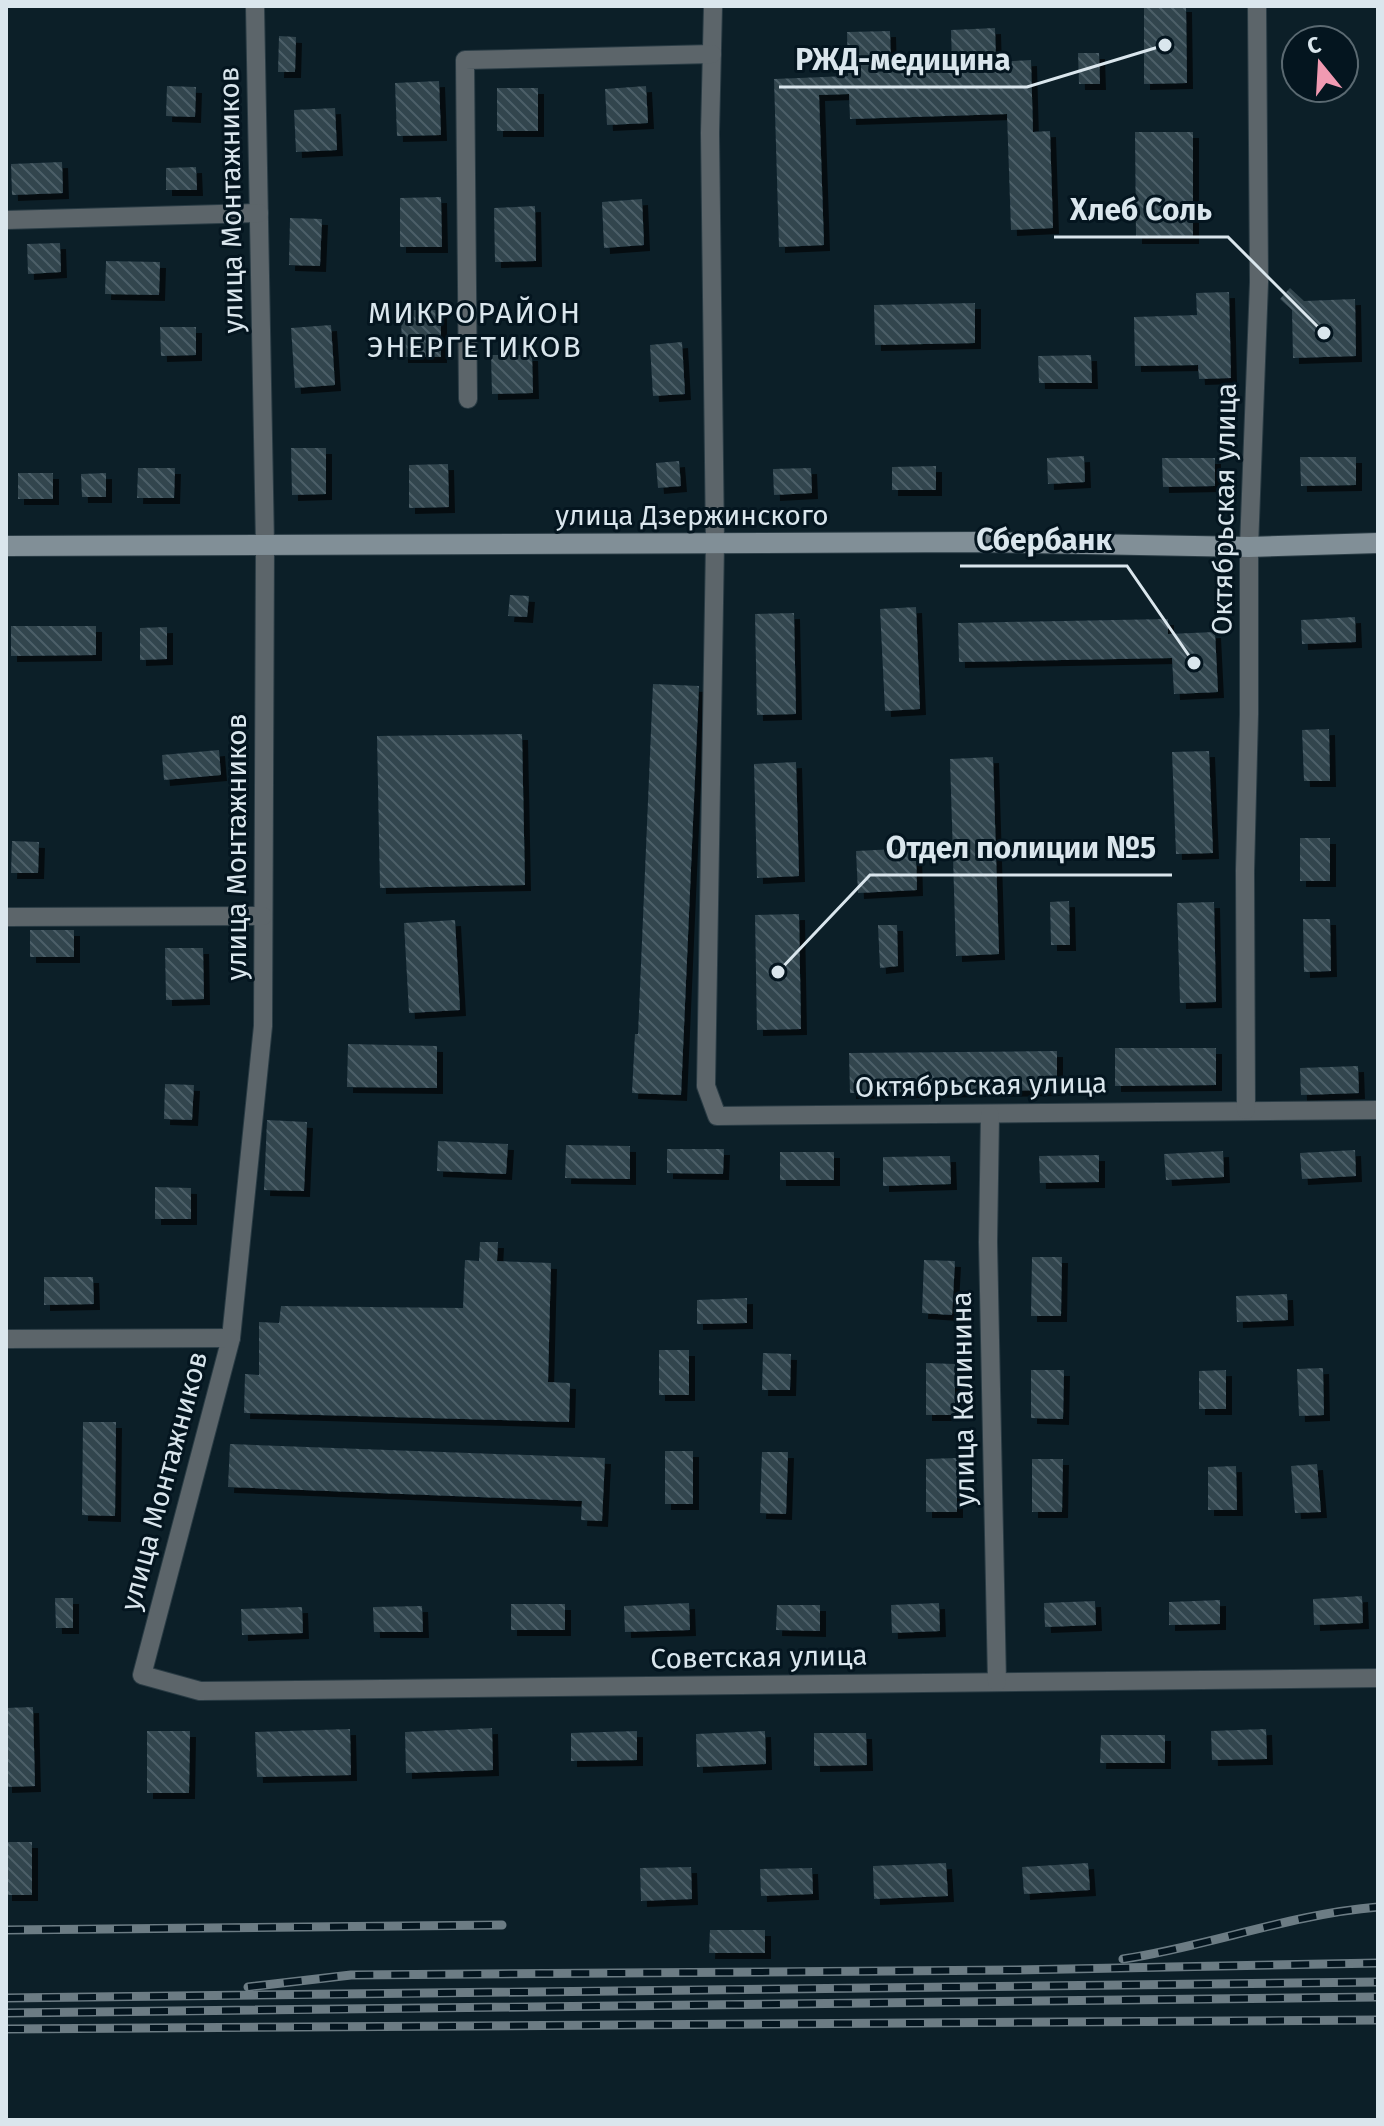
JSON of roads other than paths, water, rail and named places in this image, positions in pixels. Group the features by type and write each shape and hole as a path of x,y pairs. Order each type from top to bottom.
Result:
{"street":[{"name":"улица Монтажников","path":"142,1675 231,1338 263,1026 265,545 255,6"},
{"path":"713,6 710,149 715,543"},
{"name":"Октябрьская улица","path":"1246,1110 1249,547 1259,282 1257,6"},
{"path":"468,399 465,60 712,54"},
{"path":"6,220 259,213"},
{"name":"улица Дзержинского","path":"6,546 980,542 1249,547 1378,543"},
{"name":"Октябрьская улица","path":"715,543 706,1086 717,1116 1378,1110"},
{"path":"6,917 263,916"},
{"name":"улица Калинина","path":"990,1115 989,1257 997,1682"},
{"path":"6,1339 231,1338"},
{"name":"Советская улица","path":"142,1675 200,1691 1378,1678"}],"railway":[{"path":"1123,1959 1314,1916 1378,1907"},
{"path":"6,1930 502,1925"},
{"path":"248,1987 351,1975 1016,1970 1378,1963"},
{"path":"6,1998 1378,1982"},
{"path":"6,2013 1378,1997"},
{"path":"6,2029 1378,2020"}],"place":[{"name":"РЖД-медицина","path":"1165,45"},
{"name":"Хлеб Соль","path":"1324,333"},
{"name":"Сбербанк","path":"1194,663"},
{"name":"Отдел полиции №5","path":"778,972"}],"district":[{"name":"МИКРОРАЙОН ЭНЕРГЕТИКОВ","path":"475,330"}]}
